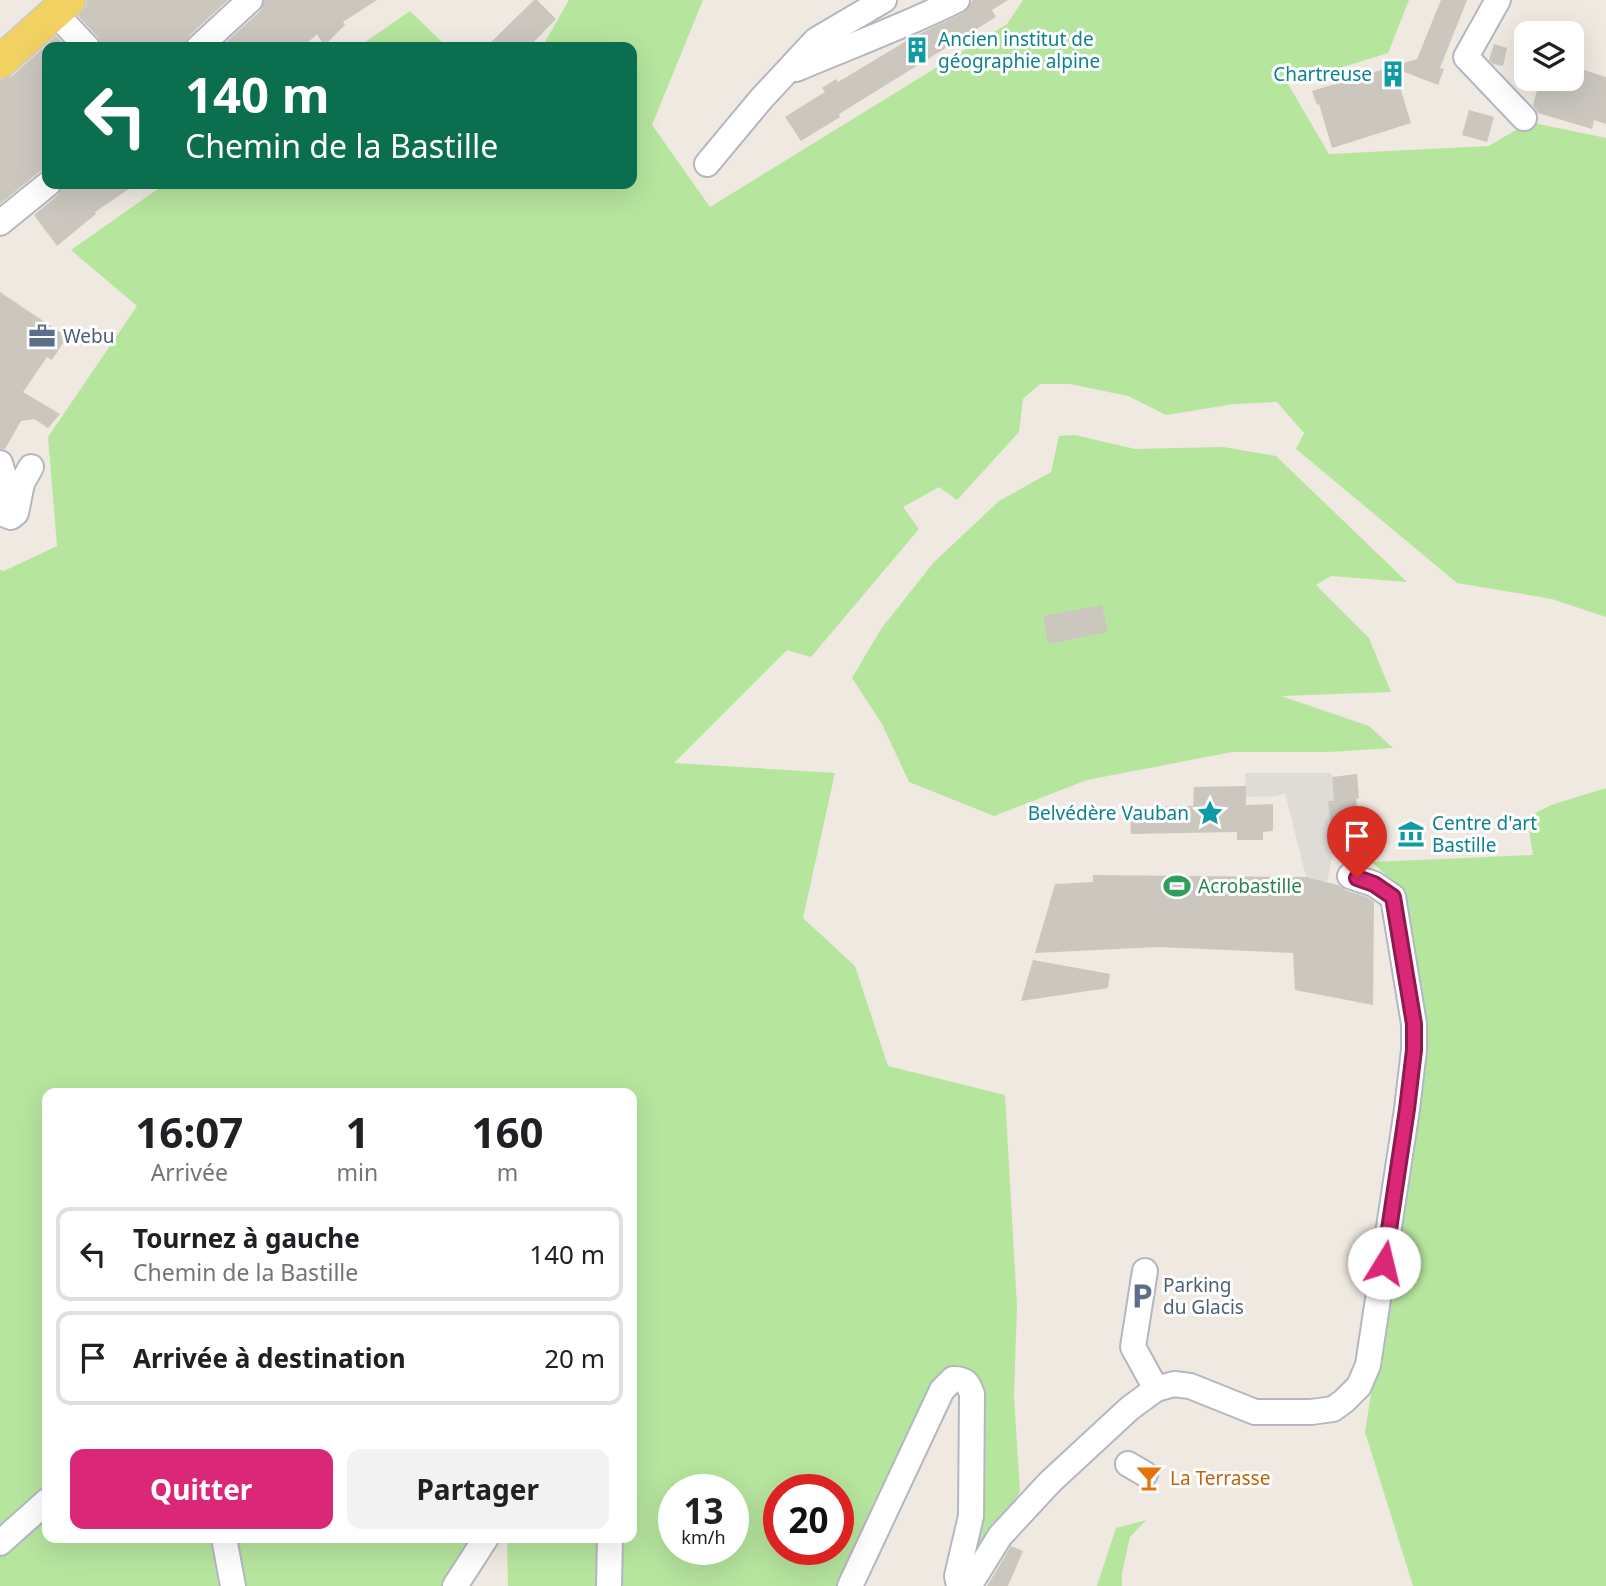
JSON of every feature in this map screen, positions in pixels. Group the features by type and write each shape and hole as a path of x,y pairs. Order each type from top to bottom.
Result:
{"main road":[{"path":"0,62 61,6"}],"street":[{"path":"204,42 250,0"},
{"path":"707,163 786,73 823,36 884,0"},
{"path":"786,73 872,36 908,24 957,0"},
{"path":"1498,0 1466,57 1524,118"},
{"path":"61,6 84,42"},
{"path":"0,223 42,189"},
{"path":"0,463 5,480 3,514 11,517 16,513 22,483 31,467"},
{"path":"969,1586 1000,1536 1050,1482 1130,1408 1156,1389 1174,1384 1190,1386 1255,1412 1311,1412 1332,1409 1359,1386 1368,1365 1407,1109 1414,1050 1414,1024 1393,897 1374,884 1354,877"},
{"path":"1145,1271 1133,1347 1156,1389"},
{"path":"850,1586 942,1390 953,1380 962,1379 969,1384 972,1394 971,1516 957,1576 959,1586"},
{"path":"0,1542 42,1505"},
{"path":"225,1543 233,1586"},
{"path":"455,1586 483,1543"},
{"path":"609,1586 610,1543"}],"green space":[{"path":"569,0 703,0 652,125 710,207 1007,24 1023,0 1409,0 1388,53 1288,84 1329,154 1489,146 1529,122 1606,138 1606,617 1552,599 1457,583 1296,449 1304,433 1277,402 1234,404 1166,415 1128,396 1070,384 1040,384 1023,399 1019,432 957,500 939,487 903,507 919,529 811,657 787,650 674,763 835,773 803,918 855,966 888,1066 1005,1095 1017,1306 1014,1395 1020,1492 983,1549 974,1549 972,1394 953,1379 850,1586 508,1586 507,1543 637,1543 637,1088 42,1088 42,1543 491,1543 462,1586 0,1586 0,570 4,571 57,546 48,437 137,306 71,250 158,189 637,189 637,42 545,42"},
{"path":"410,11 442,42 365,42"},
{"path":"1075,435 1135,449 1223,447 1276,456 1407,582 1331,576 1316,585 1369,638 1391,692 1281,696 1369,726 1393,748 1328,752 1232,752 1087,780 994,816 909,782 882,724 852,678 881,629 934,562 999,501 1051,472 1059,436"},
{"path":"1606,788 1606,1586 1413,1586 1365,1432 1427,1036 1407,965 1402,890 1372,862 1533,855 1527,817 1551,805"},
{"path":"1146,1520 1130,1537 1122,1586 1097,1586 1116,1528"}],"shaded area":[{"path":"1245,773 1331,773 1335,801 1328,802 1332,840 1330,851 1333,853 1327,882 1306,877 1285,793 1277,796 1246,797"}],"building":[{"path":"87,0 228,0 189,36 187,42 100,42 78,16"},
{"path":"264,0 377,0 343,22 345,25 328,42 322,42 317,34 308,42 226,42 260,11"},
{"path":"534,0 556,19 534,42 491,42"},
{"name":"Ancien institut de géographie alpine","path":"973,0 1008,0 992,10 996,17 839,114 840,117 801,141 785,117 825,92 822,88 836,79 838,82 913,37 963,13"},
{"name":"Chartreuse","path":"1441,0 1467,0 1440,68 1444,69 1438,85 1394,68 1411,123 1332,148 1319,104 1317,105 1312,91 1417,59"},
{"path":"56,36 62,42 49,42"},
{"path":"1494,44 1507,48 1503,66 1493,64 1489,60"},
{"path":"42,49 42,171 0,204 0,80 12,76"},
{"path":"1584,70 1606,77 1606,124 1594,120 1592,129 1538,113 1533,105 1537,91 1584,91"},
{"path":"1469,110 1494,117 1487,142 1462,135"},
{"path":"61,189 129,189 95,212 96,214 57,246 34,215 58,195"},
{"path":"0,292 67,337 52,360 47,357 23,392 60,414 48,428 34,419 21,421 5,449 0,449"},
{"path":"1102,605 1108,632 1048,644 1043,616"},
{"path":"1357,774 1359,798 1356,799 1360,834 1342,836 1341,830 1331,831 1328,801 1334,801 1332,777"},
{"path":"1246,786 1246,805 1273,804 1273,831 1263,832 1263,840 1237,840 1237,832 1131,834 1130,807 1193,806 1194,787"},
{"path":"1093,875 1306,877 1338,885 1367,897 1374,902 1373,1005 1295,990 1293,953 1158,947 1035,953 1055,884 1093,882"},
{"path":"1033,960 1110,974 1108,988 1021,1001"},
{"path":"1011,1546 1023,1551 1008,1586 987,1586"}],"place":[{"name":"Ancien institut de géographie alpine","path":"917,50"},
{"name":"Chartreuse","path":"1393,74"},
{"name":"Webu","path":"42,336"},
{"name":"Belvédère Vauban","path":"1210,813"},
{"name":"Centre d'art Bastille","path":"1411,834"},
{"name":"Acrobastille","path":"1177,886"},
{"name":"Parking du Glacis","path":"1142,1296"},
{"name":"La Terrasse","path":"1149,1478"}],"route":[{"path":"1357,878 1374,884 1393,897 1414,1024 1414,1050 1407,1109 1384,1263"}]}
